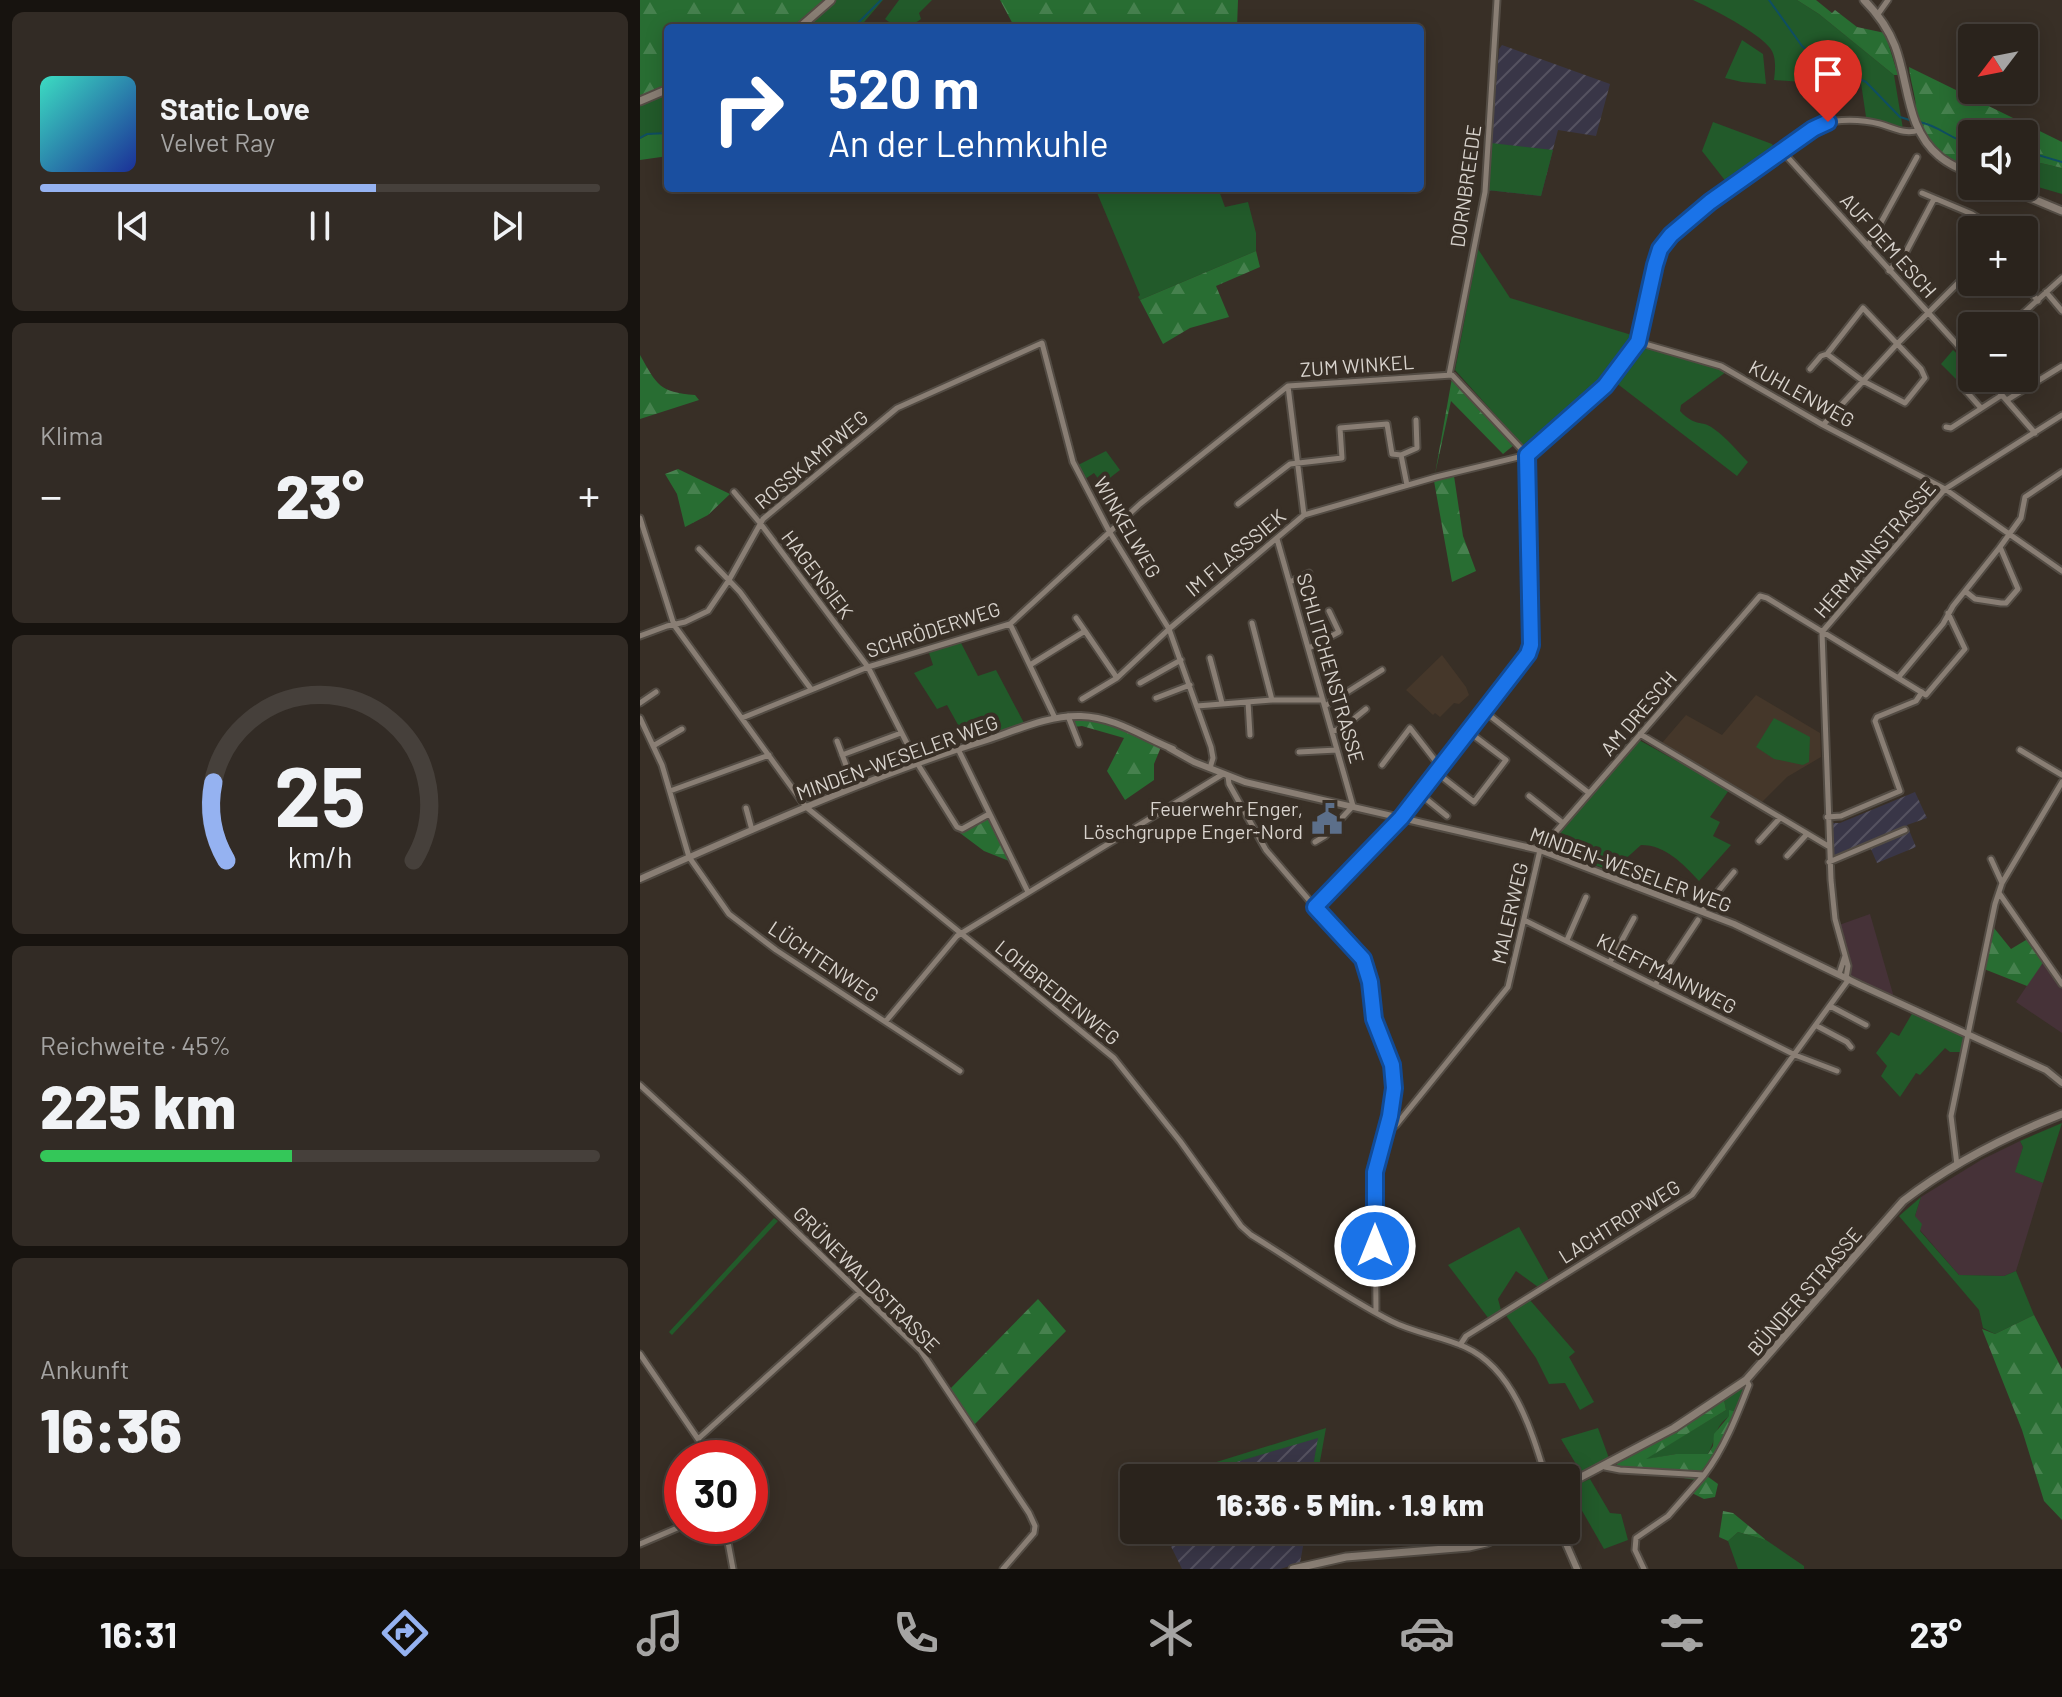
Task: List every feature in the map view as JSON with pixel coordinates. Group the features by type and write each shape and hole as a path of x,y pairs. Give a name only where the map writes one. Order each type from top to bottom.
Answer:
{"main road":[{"path":"804,24 831,0"},
{"path":"1864,0 1878,14 1894,43 1916,125 1938,156 1958,167"},
{"path":"640,101 664,91"},
{"path":"2036,200 2062,211"},
{"name":"BÜNDER STRASSE","path":"1580,1479 1697,1414 1746,1380 1903,1201 1928,1182 2030,1126 2062,1114"},
{"path":"1293,1569 1346,1557 1482,1544"}],"street":[{"name":"DORNBREEDE","path":"1449,375 1485,192 1497,0"},
{"path":"1878,14 1888,0"},
{"path":"1527,455 1605,386 1638,342 1655,265 1665,241 1689,217 1813,129 1828,122 1870,122 1905,132 1916,125"},
{"name":"AUF DEM ESCH","path":"1782,151 1958,345"},
{"path":"1868,246 1917,157"},
{"path":"1922,193 1975,216"},
{"path":"1889,271 1906,252 1934,199"},
{"path":"2025,312 2062,278"},
{"path":"1823,425 1897,344 1958,284"},
{"path":"2046,292 2062,311"},
{"path":"2034,296 2038,301"},
{"path":"1810,369 1821,356 1827,354 1863,308 1921,369 1925,378 1905,403 1863,381 1827,354"},
{"name":"KUHLENWEG","path":"1638,342 1665,352 1710,361 1945,489 2062,571"},
{"name":"ROSSKAMPWEG","path":"640,636 685,622 714,606 760,523 897,408 1042,343"},
{"name":"WINKELWEG","path":"1042,343 1073,462 1109,531 1169,629 1212,749 1209,767"},
{"path":"2007,400 2062,366"},
{"name":"ZUM WINKEL","path":"1109,531 1288,386 1449,375"},
{"path":"1315,907 1401,818 1531,649 1527,455 1456,378 1449,375"},
{"path":"1288,386 1304,515"},
{"path":"1967,392 1981,408"},
{"path":"1999,392 2035,433"},
{"path":"1946,427 1951,428 2002,395"},
{"name":"HERMANNSTRASSE","path":"1845,977 1845,955 1835,919 1829,862 1822,632 1945,489 2062,415"},
{"path":"1238,504 1290,464 1342,458 1340,428 1387,424 1392,454 1401,455 1417,448 1416,420"},
{"path":"1401,455 1407,485"},
{"name":"IM FLASSSIEK","path":"1082,699 1117,678 1169,629 1304,515 1527,455"},
{"path":"1898,678 1943,624 1948,613 2021,518 2025,497 2062,472"},
{"path":"2056,476 2062,484"},
{"name":"HAGENSIEK","path":"734,492 868,667 917,763 957,827 962,829 989,814"},
{"name":"LOHBREDENWEG","path":"640,518 674,625 806,807 1114,1058 1251,1235 1402,1326 1460,1345 1481,1358 1516,1396 1542,1464"},
{"name":"SCHRÖDERWEG","path":"742,718 868,667 1010,624 1109,531"},
{"name":"SCHLITCHENSTRASSE","path":"1277,539 1353,806"},
{"path":"1965,591 1975,599 2006,603 2018,589 2000,547"},
{"path":"699,549 729,580 811,689"},
{"path":"1290,582 1309,573"},
{"name":"AM DRESCH","path":"1540,850 1760,596 1822,632"},
{"path":"1309,648 1339,632 1329,611"},
{"path":"1827,817 1841,816 1899,792 1875,720 1916,701 1965,649 1948,613"},
{"path":"1076,618 1117,678"},
{"path":"1252,623 1272,700"},
{"path":"1010,624 1055,718"},
{"path":"1030,665 1085,631"},
{"path":"1822,632 1924,693"},
{"path":"1210,658 1222,703"},
{"path":"1140,683 1181,660"},
{"path":"1197,706 1272,700 1324,703 1382,670"},
{"path":"1156,698 1190,685"},
{"path":"640,703 656,692"},
{"path":"1248,702 1250,735"},
{"path":"1332,732 1366,709"},
{"path":"1485,712 1589,793"},
{"path":"1068,716 1079,744"},
{"name":"MINDEN-WESELER WEG","path":"640,879 917,763 1055,718 1084,716 1111,721 1225,775 1540,850 1702,911 1845,977 1858,980 1871,989 2046,1070 2062,1083"},
{"name":"LÜCHTENWEG","path":"640,718 670,791 689,857 729,914 776,950 960,1071"},
{"path":"1382,765 1410,728 1439,770 1474,802 1506,760 1469,732"},
{"path":"653,746 682,729"},
{"path":"842,755 902,733"},
{"path":"1640,734 1829,847"},
{"path":"837,741 846,765"},
{"path":"958,749 1028,892"},
{"path":"1299,752 1337,750"},
{"path":"2020,750 2062,775"},
{"path":"670,791 769,755"},
{"path":"886,1021 957,936 1225,775 1266,850 1360,954 1366,967 1374,1019 1394,1077 1375,1172 1376,1311"},
{"path":"1957,1165 1951,1116 1999,893 2062,782"},
{"path":"1420,794 1447,816"},
{"path":"1529,796 1563,823"},
{"path":"1315,842 1325,836 1353,806"},
{"path":"746,808 752,830"},
{"path":"1759,841 1780,818"},
{"path":"1829,862 1905,830"},
{"path":"1787,856 1807,834"},
{"name":"MALERWEG","path":"1386,1129 1397,1124 1505,993 1515,963 1540,850"},
{"path":"1991,859 2002,883"},
{"path":"1702,911 1734,872"},
{"path":"1999,893 2062,984"},
{"path":"1566,940 1586,897"},
{"path":"1610,962 1634,918"},
{"name":"KLEFFMANNWEG","path":"1524,920 1795,1055"},
{"path":"1655,985 1698,920"},
{"name":"LACHTROPWEG","path":"1460,1345 1466,1336 1692,1195 1782,1069 1817,1026 1845,977"},
{"path":"1830,1006 1866,1025"},
{"path":"1817,1026 1851,1047"},
{"path":"1795,1055 1837,1071"},
{"name":"GRÜNEWALDSTRASSE","path":"640,1085 927,1358 1035,1526 1034,1533 1003,1569"},
{"path":"640,1354 698,1439 860,1292"},
{"path":"1644,1569 1635,1550 1636,1538 1668,1516 1719,1454 1744,1399 1749,1385 1746,1380"},
{"path":"1605,1467 1704,1475"},
{"path":"640,1544 664,1534"},
{"path":"728,1544 733,1569"},
{"path":"1566,1544 1577,1569"}],"shaded area":[{"path":"1502,45 1610,84 1596,136 1558,130 1541,196 1487,190 1499,49"},
{"path":"1442,655 1469,695 1459,704 1454,703 1440,717 1435,713 1433,715 1406,690"},
{"path":"1756,695 1820,733 1821,757 1787,777 1761,803 1662,743 1686,715 1722,735"},
{"path":"1915,792 1927,818 1907,825 1916,847 1877,863 1870,847 1832,864 1830,823 1840,823"},
{"path":"1870,914 1893,994 1890,1001 1839,979 1845,954 1839,925"},
{"path":"2044,960 2062,987 2062,1033 2016,1002"},
{"path":"2020,1141 2023,1147 2016,1172 2043,1183 2016,1271 2004,1276 1959,1275 1920,1230 1915,1216 1921,1197 1981,1160"},
{"path":"1319,1437 1314,1464 1226,1464"},
{"path":"1170,1544 1303,1544 1300,1563 1280,1569 1182,1569"}],"green space":[{"path":"640,0 823,0 796,24 664,24 664,86 651,94 640,95"},
{"path":"835,0 883,0 862,24 808,24"},
{"path":"899,0 932,0 919,13 921,19 913,24 892,24 885,19"},
{"path":"1000,0 1238,0 1237,24 1013,24"},
{"path":"1693,0 1797,0 1894,75 1903,129 1866,117 1861,83 1831,67 1820,99 1803,98 1803,82 1774,80 1774,55 1764,42 1734,21"},
{"path":"1797,0 1816,0 1857,27 1885,33 1898,75 1894,75"},
{"path":"1742,40 1763,54 1766,84 1725,78"},
{"path":"1909,67 1958,91 1958,104 1984,104 2017,120 1958,120 1958,164 1929,140 1919,122"},
{"path":"664,94 664,132 640,139 640,103"},
{"path":"1713,122 1772,144 1775,149 1727,183 1702,151"},
{"path":"2038,130 2062,142 2062,168 2038,162"},
{"path":"664,132 664,157 640,160 640,139"},
{"path":"1491,143 1553,150 1541,196 1487,190"},
{"path":"2038,162 2062,168 2062,194 2038,187"},
{"path":"1097,192 1219,192 1225,207 1248,202 1256,233 1256,251 1140,300"},
{"path":"1478,249 1510,298 1635,336 1601,385 1527,450 1455,370"},
{"path":"1256,251 1260,267 1216,286 1229,317 1190,328 1163,344 1140,300"},
{"path":"1644,348 1712,364 1726,372 1681,405 1680,411 1690,420 1719,433 1748,462 1737,476 1615,382 1637,351"},
{"path":"1953,350 1958,354 1958,381 1941,364"},
{"path":"640,355 660,385 674,392 695,395 699,400 640,419"},
{"path":"1452,378 1514,445 1503,454 1451,401 1435,474"},
{"path":"1106,451 1120,470 1102,484 1094,473 1085,479 1078,465"},
{"path":"678,469 730,494 708,515 685,527 677,494 665,474"},
{"path":"1454,476 1463,536 1476,571 1452,582 1434,481"},
{"path":"960,641 978,676 996,670 1024,723 967,741 947,705 937,709 914,673 933,665 928,650"},
{"path":"1774,718 1810,737 1809,762 1803,765 1774,759 1756,747"},
{"path":"1071,719 1107,723 1161,747 1154,764 1154,780 1125,800 1107,771 1124,738 1082,726 1074,727"},
{"path":"1639,740 1729,790 1710,817 1720,822 1713,836 1731,845 1699,881 1673,857 1650,846 1641,845 1612,871 1544,848"},
{"path":"984,818 990,820 1009,861 984,851 960,833"},
{"path":"1994,928 2011,949 2031,937 2046,958 2027,986 1984,969"},
{"path":"1913,1012 1964,1037 1961,1052 1950,1052 1945,1048 1920,1075 1916,1073 1900,1097 1881,1076 1887,1066 1876,1053 1891,1032 1899,1036"},
{"path":"2062,1123 2043,1183 2015,1172 2023,1147 2020,1141"},
{"path":"1921,1197 1915,1216 1922,1224 1920,1231 1959,1275 2004,1276 2016,1271 2034,1315 1995,1334 1983,1328 1979,1310 1899,1216"},
{"path":"774,1218 778,1221 672,1335 669,1332"},
{"path":"1519,1227 1549,1280 1538,1287 1516,1271 1498,1299 1501,1310 1489,1319 1448,1265"},
{"path":"1038,1299 1066,1331 974,1425 950,1389"},
{"path":"1529,1299 1575,1352 1569,1357 1594,1402 1580,1410 1565,1383 1549,1384 1536,1358 1505,1314"},
{"path":"2034,1315 2062,1369 2062,1520 2044,1501 2022,1430 1982,1329 1995,1334"},
{"path":"1747,1385 1737,1412 1720,1425 1708,1454 1676,1454 1643,1460 1726,1410 1724,1400"},
{"path":"1724,1400 1726,1410 1646,1459 1676,1454 1708,1454 1713,1446 1714,1434 1729,1416 1729,1410 1740,1413 1726,1446 1707,1476 1718,1484 1715,1497 1704,1499 1692,1493 1702,1481 1653,1473 1617,1473 1617,1463"},
{"path":"1326,1428 1320,1464 1313,1464 1318,1438 1230,1464 1210,1464"},
{"path":"1598,1428 1610,1461 1582,1474 1580,1464 1576,1464 1561,1439"},
{"path":"1590,1479 1610,1513 1621,1514 1628,1540 1604,1549 1580,1507 1580,1483"},
{"path":"1723,1511 1733,1513 1766,1540 1738,1532 1728,1541 1719,1537"},
{"path":"1738,1532 1766,1540 1804,1569 1738,1569 1728,1541"}],"waterway":[{"path":"857,24 881,0"},
{"path":"1769,0 1802,46 1818,59 1866,82 1900,117 1913,121"},
{"path":"1919,122 1958,140"},
{"path":"640,138 647,134 664,133"},
{"path":"2038,155 2062,162"}],"place":[{"name":"Feuerwehr Enger, Löschgruppe Enger-Nord","path":"1327,819"}],"route":[{"path":"1375,1246 1375,1172 1390,1116 1394,1088 1392,1065 1374,1019 1370,982 1363,959 1315,907 1401,818 1503,690 1531,649 1527,455 1605,386 1638,342 1655,265 1665,241 1685,220 1820,124 1828,122"}]}
